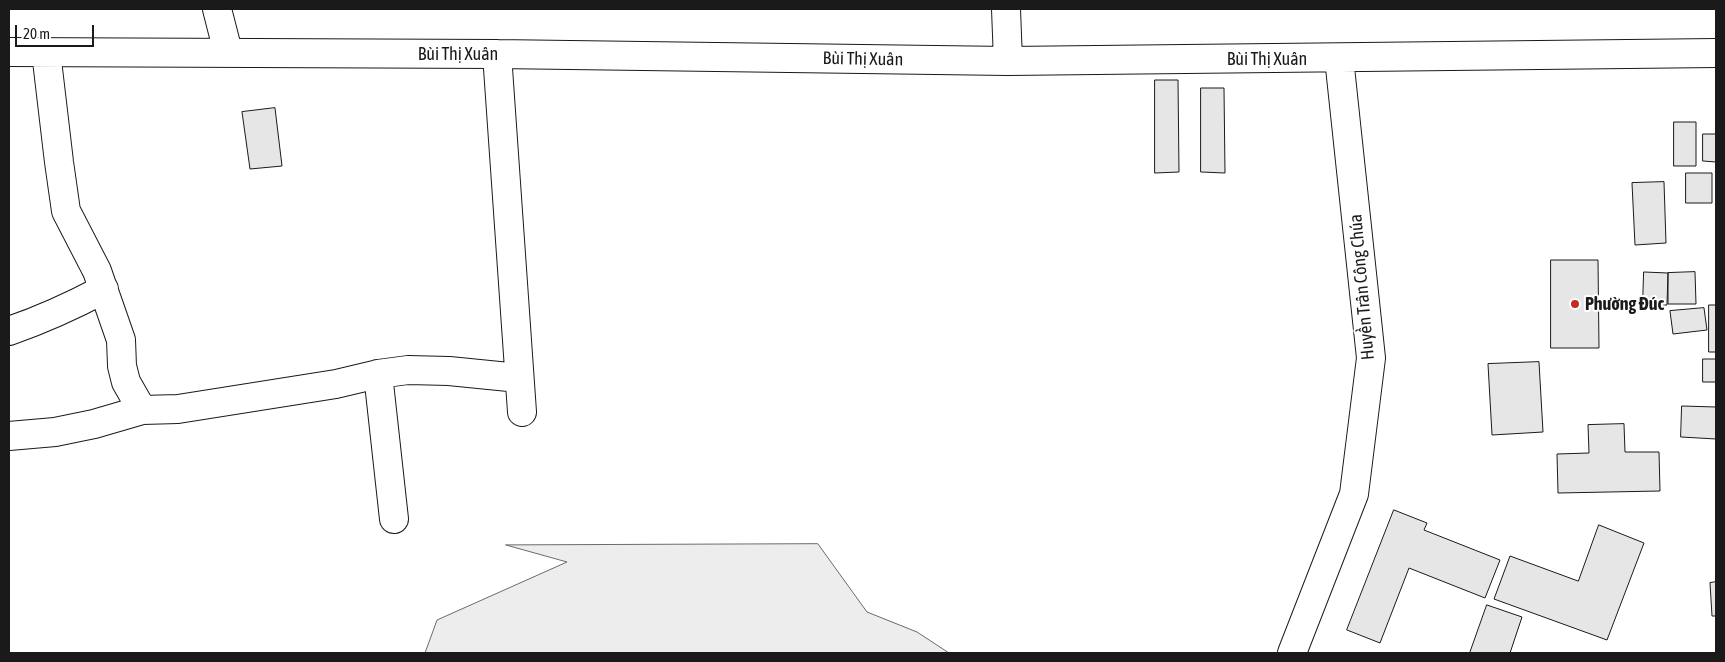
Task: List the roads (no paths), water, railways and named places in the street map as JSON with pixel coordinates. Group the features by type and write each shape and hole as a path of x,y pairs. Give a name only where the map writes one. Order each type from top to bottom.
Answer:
{"street":[{"path":"217,9 228,52"},
{"path":"1006,9 1008,61"},
{"name":"Bùi Thị Xuân","path":"9,52 497,54 1008,61 1716,53"},
{"path":"46,52 66,211 97,270 121,340 122,366 126,382 142,410"},
{"path":"497,54 522,412"},
{"name":"Huyền Trân Công Chúa","path":"1292,653 1354,494 1371,358 1339,58"},
{"path":"9,331 85,300 104,289"},
{"path":"9,436 55,432 94,424 142,410 178,409 336,384 378,374 408,370 519,378"},
{"path":"378,374 394,519"}],"place":[{"name":"Phường Đúc","path":"1575,304"}]}
